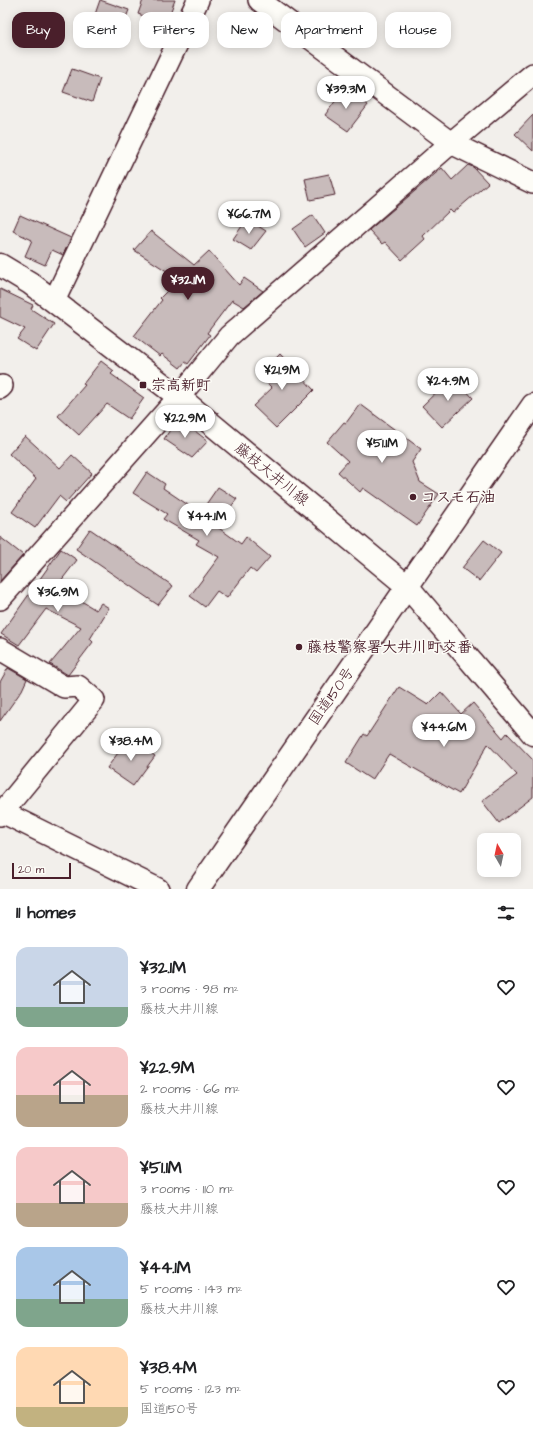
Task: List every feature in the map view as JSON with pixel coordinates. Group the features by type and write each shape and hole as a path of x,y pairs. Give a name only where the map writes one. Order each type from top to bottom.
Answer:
{"main road":[{"name":"藤枝大井川線","path":"0,265 30,283 179,397 407,586 533,734"},
{"name":"国道150号","path":"198,889 533,405"}],"street":[{"path":"54,301 198,0"},
{"path":"259,0 451,142 533,183"},
{"path":"0,599 179,397 229,336 451,142 533,74"},
{"path":"0,649 64,687 78,686 94,700 1,814 158,889"}],"building":[{"path":"100,0 129,10 128,12 96,12"},
{"path":"143,0 175,0 170,12 139,12 138,14"},
{"path":"72,69 100,79 92,102 63,92"},
{"path":"345,88 368,105 348,131 325,115"},
{"path":"533,115 533,151 515,134"},
{"path":"468,165 473,167 488,183 453,213 450,210 423,236 425,239 402,260 385,242 382,244 369,230 442,168 452,180"},
{"path":"329,174 335,195 310,200 305,179"},
{"path":"20,215 71,238 63,255 52,250 45,265 25,256 32,240 13,231"},
{"path":"313,215 325,233 305,247 293,229"},
{"path":"247,219 266,231 251,250 233,239"},
{"path":"151,231 194,265 209,251 239,285 244,278 263,291 244,307 232,300 207,333 210,335 188,364 185,362 180,368 162,354 160,356 134,336 162,300 160,298 179,279 134,250"},
{"path":"0,289 33,305 31,309 54,324 36,351 17,339 25,329 0,317"},
{"path":"280,354 314,390 276,428 253,406 272,388 259,375"},
{"path":"101,361 114,371 111,374 144,398 129,419 107,404 79,435 58,416 85,385 83,384"},
{"path":"453,376 473,398 442,427 422,406"},
{"path":"360,404 421,449 412,462 420,482 439,494 417,526 363,488 360,492 338,472 348,461 327,442 344,422 346,423"},
{"path":"178,418 208,441 192,458 164,439"},
{"path":"25,436 60,468 72,455 92,473 66,502 59,496 35,528 12,512 36,479 9,454"},
{"path":"147,472 165,484 163,488 200,513 218,487 237,499 216,526 241,544 246,537 270,557 256,573 250,568 227,598 217,591 205,607 190,596 219,557 196,544 199,540 163,519 167,514 133,493"},
{"path":"90,529 173,586 158,605 76,549"},
{"path":"0,537 23,555 0,581"},
{"path":"484,540 501,553 479,581 462,568"},
{"path":"61,549 77,560 57,586 96,610 101,603 109,608 90,639 93,642 68,675 50,664 81,627 46,609 19,645 1,634"},
{"path":"8,668 27,679 22,690 0,721 0,682"},
{"path":"399,687 428,705 441,692 461,714 473,703 503,738 507,733 533,760 533,797 499,823 482,801 517,775 488,744 459,794 389,754 372,780 346,763 364,734 367,736"},
{"path":"128,739 155,756 133,786 107,768"}],"place":[{"name":"宗高新町","path":"143,385"},
{"name":"コスモ石油","path":"413,497"},
{"name":"藤枝警察署大井川町交番","path":"299,647"}]}
